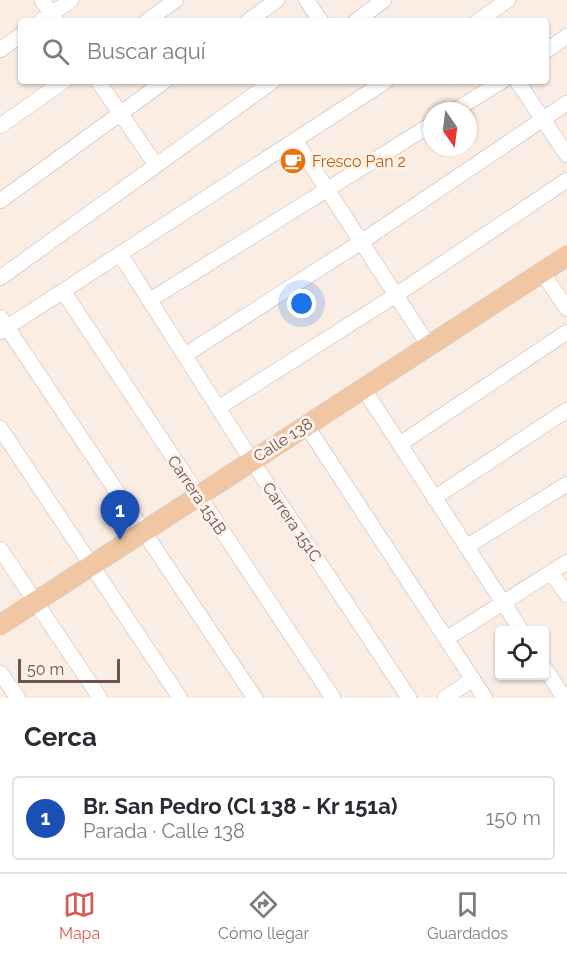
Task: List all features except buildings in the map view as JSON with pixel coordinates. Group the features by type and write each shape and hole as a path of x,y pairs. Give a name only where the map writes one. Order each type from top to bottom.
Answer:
{"main road":[{"name":"Calle 138","path":"0,625 567,256"}],"street":[{"path":"42,0 50,18"},
{"path":"51,18 71,0"},
{"path":"151,18 176,0"},
{"path":"252,18 277,0"},
{"path":"306,0 319,18"},
{"path":"360,18 384,0"},
{"path":"482,18 508,0"},
{"path":"549,49 567,36"},
{"path":"0,50 18,37"},
{"path":"0,126 60,84"},
{"path":"100,84 156,165"},
{"path":"0,201 161,84"},
{"path":"0,278 269,84"},
{"path":"255,698 3,325 63,291 381,84"},
{"path":"468,102 497,84"},
{"path":"519,84 567,155"},
{"path":"184,355 361,242 567,103"},
{"path":"150,300 423,130"},
{"path":"295,140 429,346"},
{"path":"218,408 396,295 567,180"},
{"name":"Carrera 151C","path":"120,254 252,461 409,698"},
{"path":"542,272 567,309"},
{"name":"Carrera 151B","path":"63,291 333,698"},
{"path":"400,444 567,332"},
{"path":"363,388 518,626"},
{"path":"434,498 567,410"},
{"path":"306,425 485,698"},
{"path":"0,428 180,698"},
{"path":"466,547 567,484"},
{"path":"0,549 100,698"},
{"path":"446,639 567,562"},
{"path":"551,572 567,595"},
{"path":"0,673 18,698"},
{"path":"549,676 564,698"},
{"path":"445,698 473,679"}],"place":[{"name":"Fresco Pan 2","path":"293,161"},
{"name":"Br. San Pedro (Cl 138 - Kr 151a)","path":"120,540"}]}
